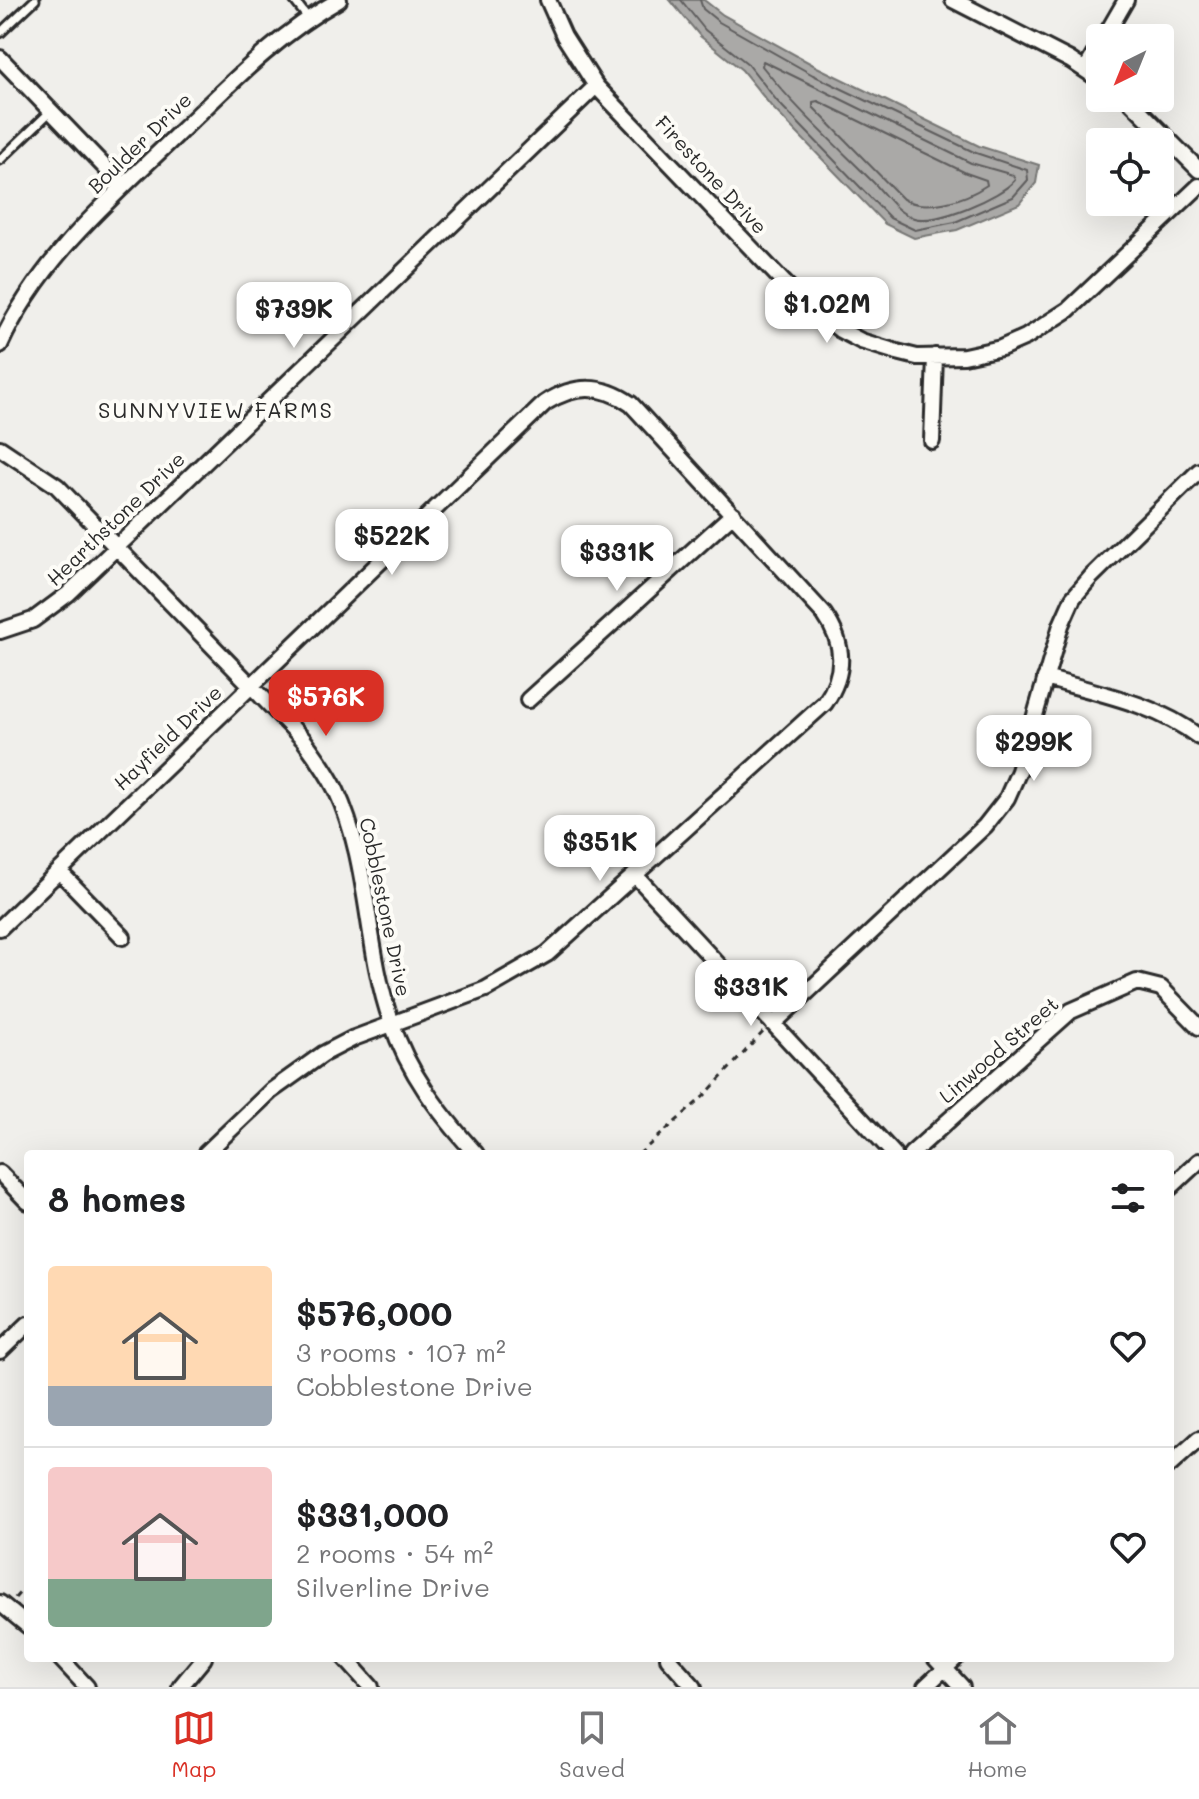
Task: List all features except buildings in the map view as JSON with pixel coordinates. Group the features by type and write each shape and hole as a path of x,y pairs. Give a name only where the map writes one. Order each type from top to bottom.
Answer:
{"street":[{"name":"Boulder Drive","path":"0,345 43,270 123,186 262,54 308,18 339,0"},
{"name":"Firestone Drive","path":"548,0 564,36 596,86 821,317 861,341 917,357 964,356 1001,348 1049,325 1068,310 1199,186"},
{"path":"953,0 1085,70"},
{"path":"1112,24 1126,0"},
{"path":"0,58 123,186"},
{"name":"Hearthstone Drive","path":"0,631 33,620 51,608 596,86"},
{"path":"1141,112 1199,170"},
{"path":"932,441 935,356"},
{"name":"Hayfield Drive","path":"0,928 545,403 558,395 590,388 619,395 631,404 834,629 840,644 839,675 825,703 570,936 517,973 486,989 344,1043 294,1073 209,1150"},
{"name":"Cobblestone Drive","path":"0,448 57,486 303,739 336,791 354,845 380,987 391,1024 422,1086 443,1117 472,1150"},
{"path":"773,1024 985,826 1007,798 1019,771 1061,625 1073,598 1199,471"},
{"path":"528,700 733,514"},
{"path":"1045,678 1146,707 1184,725 1199,737"},
{"path":"59,871 123,937"},
{"path":"636,876 890,1150"},
{"name":"Linwood Street","path":"915,1150 1071,1011 1123,988 1137,982 1161,988 1199,1027"},
{"path":"1174,1184 1199,1161"},
{"path":"0,1173 24,1198"},
{"path":"0,1351 24,1328"},
{"path":"1174,1461 1199,1439"},
{"path":"0,1603 24,1623"},
{"path":"64,1662 87,1687"},
{"path":"180,1687 201,1662"},
{"path":"349,1662 371,1687"},
{"path":"672,1662 694,1687"},
{"path":"925,1687 945,1662"},
{"path":"947,1662 962,1687"}],"lane":[{"path":"0,33 35,0"},
{"path":"294,0 308,18"},
{"path":"0,160 51,111"}],"path":[{"path":"644,1150 685,1115 773,1024"}],"water":[{"path":"670,0 704,0 723,15 817,67 979,146 1039,165 1036,183 1019,204 957,230 914,238 885,224 771,106 742,70 700,36"}],"district":[{"name":"SUNNYVIEW FARMS","path":"216,410"}]}
